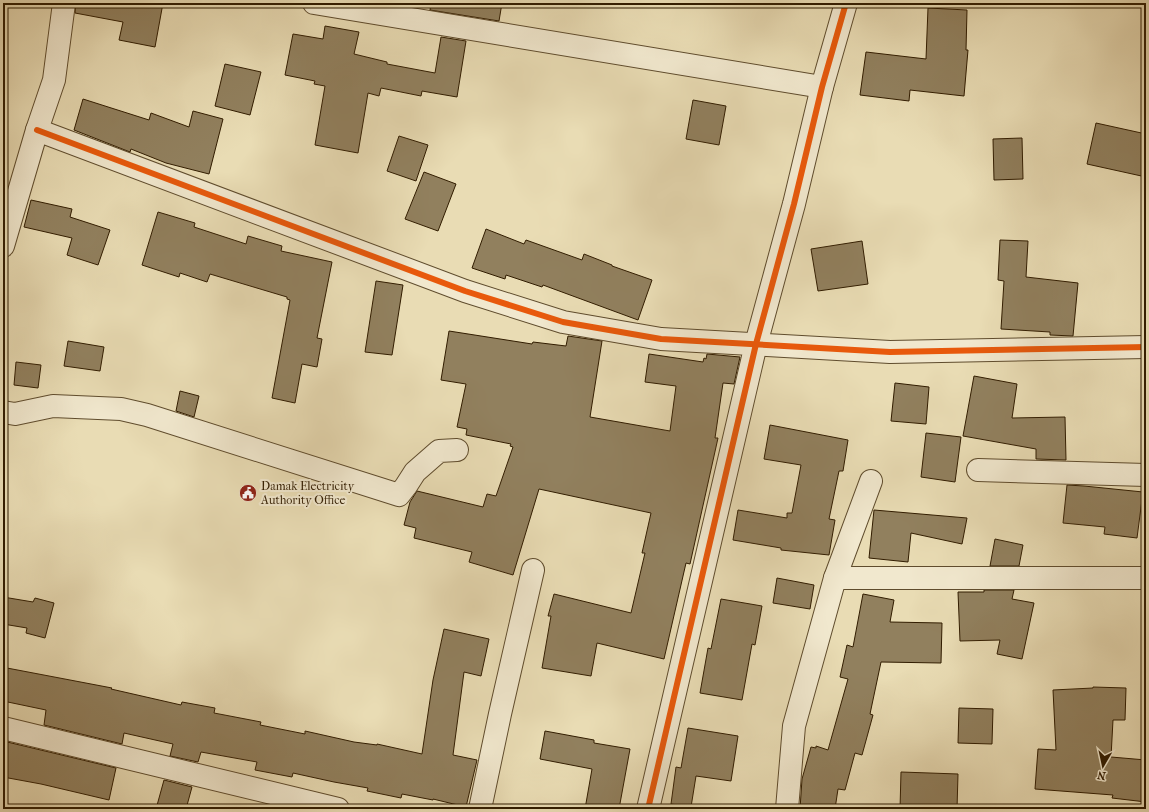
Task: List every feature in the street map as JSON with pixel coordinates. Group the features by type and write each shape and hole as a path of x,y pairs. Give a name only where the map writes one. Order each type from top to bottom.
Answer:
{"street":[{"path":"3,246 36,130 54,80 64,3"},
{"path":"314,3 822,87"},
{"path":"648,809 756,344 794,204 822,87 846,3"},
{"path":"36,130 465,291 563,322 661,339 890,352 1146,347"},
{"path":"3,412 15,414 53,406 121,409 147,415 399,495 415,472 439,451 457,450"},
{"path":"978,470 1146,475"},
{"path":"787,809 794,726 835,578 871,480"},
{"path":"480,809 533,570"},
{"path":"835,578 1146,578"},
{"path":"3,728 338,809"}],"building":[{"path":"76,3 163,3 155,47 119,40 123,22 75,13"},
{"path":"431,3 502,3 499,21 430,10"},
{"path":"928,8 967,10 966,50 968,50 964,96 910,90 909,101 860,95 866,52 926,59"},
{"path":"325,26 359,32 354,54 387,62 387,64 435,73 441,37 466,41 457,97 422,91 421,96 381,88 379,96 368,93 358,153 315,145 325,86 314,84 315,81 285,75 293,34 323,39"},
{"path":"225,64 261,72 250,115 215,106"},
{"path":"83,99 149,120 151,113 189,127 193,111 223,119 209,174 166,163 131,149 130,152 74,130"},
{"path":"693,100 726,106 719,145 686,139"},
{"path":"1096,123 1146,134 1146,177 1087,164"},
{"path":"399,136 428,145 416,181 387,171"},
{"path":"1022,138 1023,179 994,180 993,139"},
{"path":"424,172 456,184 438,231 405,219"},
{"path":"31,200 72,209 70,217 110,230 98,265 67,255 72,238 24,227"},
{"path":"158,212 195,223 194,227 246,244 248,236 282,246 281,251 332,262 317,338 322,339 317,367 302,364 295,403 272,398 290,300 287,299 287,297 210,274 207,282 180,273 179,277 142,265"},
{"path":"486,229 524,244 526,240 582,260 584,254 612,266 652,280 638,320 543,285 542,287 506,275 505,279 472,268"},
{"path":"1000,240 1028,241 1026,277 1078,283 1073,336 1050,335 1050,332 1001,329 1004,281 998,280"},
{"path":"862,241 868,284 818,291 811,249"},
{"path":"376,281 403,285 392,355 365,352"},
{"path":"449,331 532,344 533,342 566,346 568,336 602,341 590,417 670,431 676,386 645,382 649,354 703,362 704,358 706,359 707,354 740,357 734,384 723,383 715,438 718,438 690,564 686,563 664,659 597,643 591,676 542,668 551,616 548,616 554,594 631,613 645,553 642,553 651,513 539,489 513,575 469,562 472,552 414,538 416,528 404,525 410,502 417,491 483,507 487,494 496,496 513,447 510,446 511,444 466,435 467,429 457,427 466,384 441,380"},
{"path":"68,341 104,347 100,371 64,366"},
{"path":"16,362 41,365 38,388 14,385"},
{"path":"974,376 1017,384 1012,418 1065,417 1066,460 1036,459 1036,449 963,436"},
{"path":"895,383 929,387 926,424 891,421"},
{"path":"180,391 199,396 194,417 176,411"},
{"path":"770,425 848,440 843,471 839,471 829,519 835,520 829,555 781,550 781,548 733,540 738,510 787,518 787,513 792,513 801,465 764,459"},
{"path":"926,433 961,437 955,482 921,477"},
{"path":"1067,485 1143,492 1137,538 1104,534 1105,527 1063,523"},
{"path":"874,510 967,518 962,544 911,533 908,562 869,558"},
{"path":"995,539 1023,545 1019,566 990,566"},
{"path":"777,578 814,585 810,609 773,603"},
{"path":"984,590 1014,590 1012,599 1034,603 1022,659 997,654 1000,640 960,641 958,592 984,592"},
{"path":"863,594 894,600 890,622 942,623 941,663 881,662 870,714 873,715 862,755 855,753 845,790 838,789 835,809 800,809 802,779 811,747 816,748 816,746 828,750 848,679 840,677 847,645 853,647"},
{"path":"3,597 33,602 35,598 54,603 45,638 26,633 27,628 3,624"},
{"path":"721,599 762,606 755,645 752,644 742,700 700,693 708,648 711,649"},
{"path":"444,629 489,639 481,676 464,672 453,755 477,760 466,807 433,799 402,794 401,798 367,791 368,788 293,773 292,777 255,770 257,762 201,752 198,762 170,756 173,744 124,733 122,744 44,725 46,710 3,701 3,686 7,668 112,688 111,689 181,705 182,702 215,708 214,713 261,722 260,725 305,734 305,731 354,742 377,744 422,754 433,680"},
{"path":"1093,687 1126,688 1125,720 1113,720 1111,757 1146,760 1146,802 1112,798 1113,795 1035,789 1038,749 1056,750 1053,690"},
{"path":"959,708 993,709 992,744 958,743"},
{"path":"688,728 738,736 731,781 696,776 691,807 671,804 676,767 681,768"},
{"path":"545,731 594,740 594,743 630,749 619,809 585,809 592,769 540,759"},
{"path":"3,741 116,768 109,800 41,784 3,777"},
{"path":"901,772 958,774 957,809 900,809"},
{"path":"164,780 192,787 186,809 156,809"}],"cycle path":[{"path":"648,809 756,344 794,204 822,87 846,3"},
{"path":"37,130 465,291 563,322 661,339 890,352 1146,347"}],"place":[{"name":"Damak Electricity Authority Office","path":"248,493"}]}
